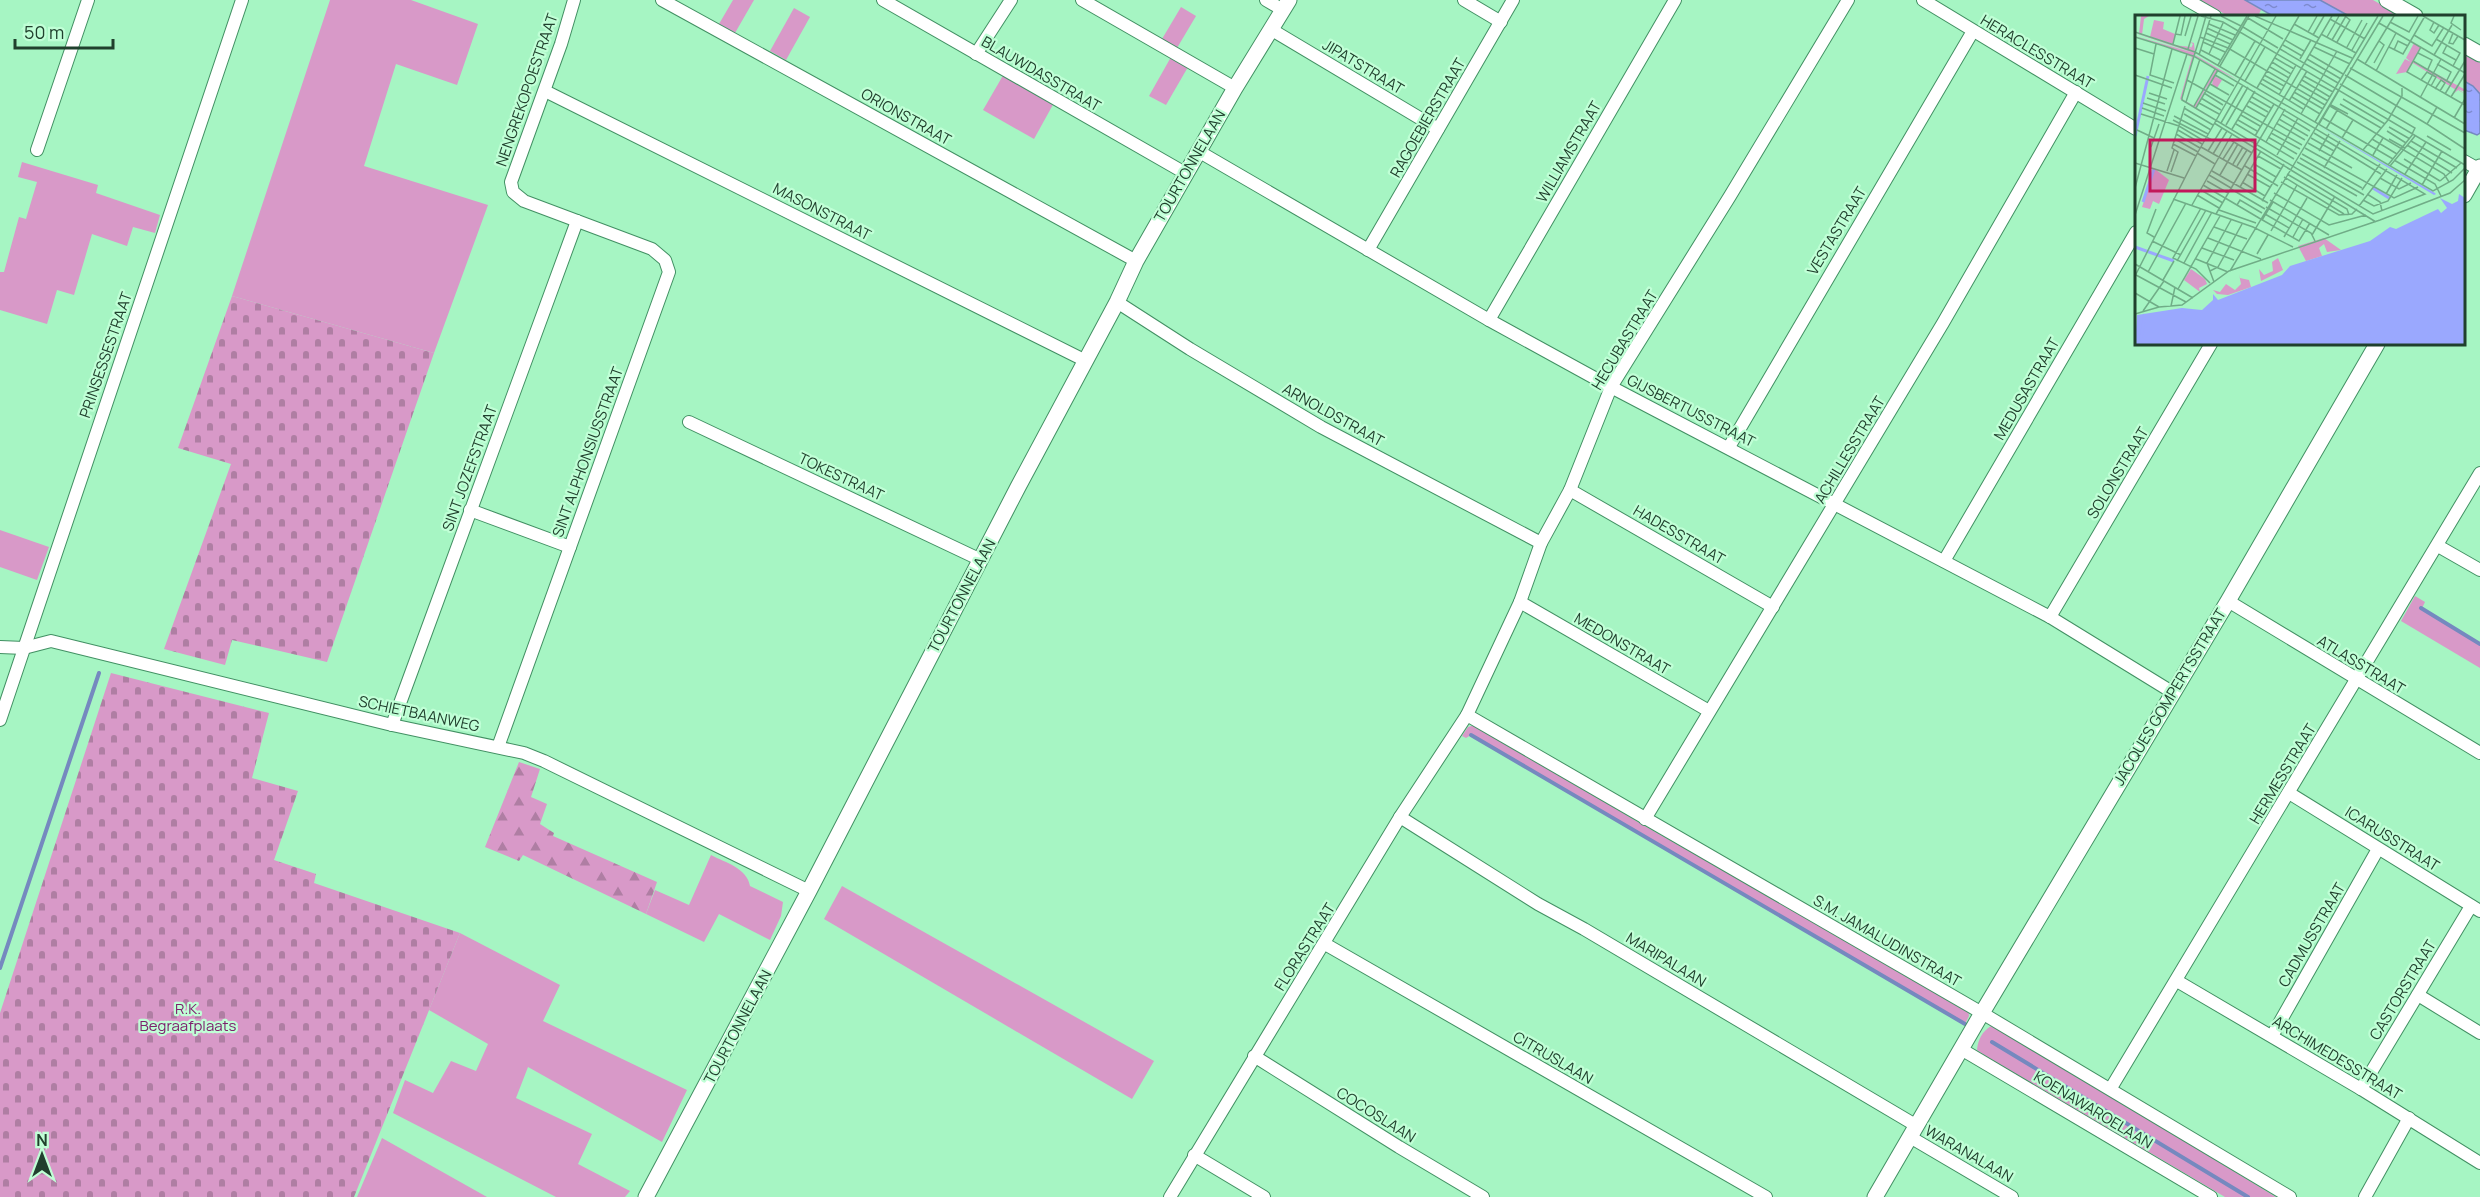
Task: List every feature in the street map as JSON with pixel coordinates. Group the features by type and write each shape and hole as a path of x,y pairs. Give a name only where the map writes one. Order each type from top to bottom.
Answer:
{"street":[{"path":"38,150 88,0"},
{"name":"PRINSESSESTRAAT","path":"0,720 242,0"},
{"name":"NENGREKOPOESTRAAT","path":"574,0 545,91 511,182 513,192 524,201 577,221"},
{"name":"ORIONSTRAAT","path":"662,0 1136,261"},
{"name":"BLAUWDASSTRAAT","path":"883,0 1185,174"},
{"path":"976,54 1011,0"},
{"path":"1082,0 1235,88"},
{"path":"1266,0 1286,5"},
{"path":"1464,0 1501,22"},
{"name":"RAGOEBIERSTRAAT","path":"1368,250 1513,0"},
{"name":"WILLIAMSTRAAT","path":"1489,320 1675,0"},
{"name":"HECUBASTRAAT","path":"1467,715 1520,602 1541,543 1570,490 1611,387 1726,203 1848,0"},
{"name":"HERACLESSTRAAT","path":"1923,0 2135,128"},
{"path":"2187,0 2213,15"},
{"path":"2387,0 2413,15"},
{"name":"TOURTONNELAAN","path":"646,1197 809,891 1117,302 1136,261 1198,151 1286,5"},
{"name":"JIPATSTRAAT","path":"1272,30 1438,129"},
{"name":"VESTASTRAAT","path":"1729,447 1973,31"},
{"path":"2465,46 2480,54"},
{"name":"MASONSTRAAT","path":"545,91 1086,361"},
{"name":"ACHILLESSTRAAT","path":"1645,819 1943,323 2076,92"},
{"name":"GIJSBERTUSSTRAAT","path":"1198,151 1489,320 1611,387 2050,617 2172,692"},
{"path":"2465,162 2480,169 2465,192"},
{"name":"SINT JOZEFSTRAAT","path":"392,725 577,221"},
{"name":"SINT ALPHONSIUSSTRAAT","path":"498,747 669,272 665,260 651,249 577,221"},
{"name":"MEDUSASTRAAT","path":"1944,561 2135,234"},
{"name":"ARNOLDSTRAAT","path":"1117,302 1190,349 1321,427 1541,543"},
{"name":"SOLONSTRAAT","path":"2050,617 2210,345"},
{"name":"JACQUES GOMPERTSSTRAAT","path":"1875,1197 2172,692 2228,601 2376,345"},
{"name":"TOKESTRAAT","path":"689,422 981,560"},
{"name":"HERMESSTRAAT","path":"2111,1088 2480,473"},
{"name":"HADESSTRAAT","path":"1570,490 1773,607"},
{"path":"470,510 570,547"},
{"path":"2438,546 2480,570"},
{"name":"ATLASSTRAAT","path":"2228,601 2480,753"},
{"name":"MEDONSTRAAT","path":"1520,602 1709,711"},
{"name":"SCHIETBAANWEG","path":"0,647 24,648 51,641 392,725 498,747 544,761 809,891"},
{"name":"FLORASTRAAT","path":"1170,1197 1400,817 1467,715"},
{"name":"S.M. JAMALUDINSTRAAT","path":"1467,715 2111,1088 2290,1197"},
{"name":"ICARUSSTRAAT","path":"2289,793 2476,908"},
{"name":"MARIPALAAN","path":"1400,817 1538,904 1594,934 1914,1131"},
{"name":"CADMUSSTRAAT","path":"2272,1036 2378,849"},
{"name":"CASTORSTRAAT","path":"2361,1089 2418,995 2476,908"},
{"name":"CITRUSLAAN","path":"1325,944 1766,1197"},
{"name":"ARCHIMEDESSTRAAT","path":"2177,981 2480,1162"},
{"path":"2418,995 2480,1033"},
{"name":"KOENAWAROELAAN","path":"1961,1049 2211,1197"},
{"name":"COCOSLAAN","path":"1254,1056 1483,1197"},
{"path":"2366,1197 2409,1118"},
{"name":"WARANALAAN","path":"1914,1131 2012,1197"},
{"path":"1194,1155 1264,1197"}],"green space":[{"path":"330,0 411,0 478,24 457,85 396,64 364,166 488,205 434,353 232,296"},
{"path":"733,0 754,0 735,33 719,24"},
{"path":"2200,0 2245,0 2261,10 2258,15 2226,15"},
{"path":"2320,0 2373,0 2399,15 2347,15"},
{"path":"1181,7 1196,16 1177,48 1162,39"},
{"path":"794,8 810,17 786,60 770,51"},
{"path":"2465,54 2480,63 2480,94 2465,82"},
{"path":"1171,57 1188,67 1166,105 1149,96"},
{"path":"1005,72 1055,101 1034,139 983,110"},
{"path":"22,162 98,185 96,193 160,215 155,233 133,227 127,246 92,234 74,295 57,290 47,324 0,310 0,272 4,272 19,217 26,219 37,182 18,177"},
{"path":"232,296 434,353 327,662 232,640 225,665 164,649 231,464 178,448"},
{"path":"0,530 49,547 37,580 0,567"},
{"path":"2415,596 2425,602 2422,608 2480,644 2480,668 2401,621"},
{"name":"R.K. Begraafplaats","path":"111,673 269,713 252,778 298,791 274,860 316,874 314,883 460,933 354,1197 0,1197 0,1013"},
{"path":"1475,725 1643,825 1968,1009 1969,1016 1965,1024 1471,735 1466,738 1462,736 1468,727"},
{"path":"519,762 540,769 531,797 547,804 540,824 554,833 553,836 657,882 646,914 523,855 519,861 485,847"},
{"path":"711,855 740,870 750,886 783,902 781,916 770,940 719,914 704,942 646,914 655,890 689,905"},
{"path":"842,886 1154,1061 1132,1099 824,919"},
{"path":"460,933 560,985 543,1021 687,1090 662,1142 528,1067 516,1098 592,1134 578,1164 630,1191 625,1197 556,1197 393,1113 405,1080 433,1093 451,1061 476,1071 488,1044 429,1010"},
{"path":"1991,1026 2015,1038 2276,1197 2225,1197 1984,1055 1977,1050 1978,1042"},
{"path":"382,1138 487,1197 357,1197"}],"water":[{"path":"2245,0 2320,0 2347,15 2271,15"},
{"path":"2465,82 2480,94 2480,133 2477,135 2465,130"}],"waterway":[{"path":"2421,608 2480,644"},
{"path":"0,968 99,673"},
{"path":"1471,735 1965,1024"},
{"path":"1992,1042 2248,1197"}]}
